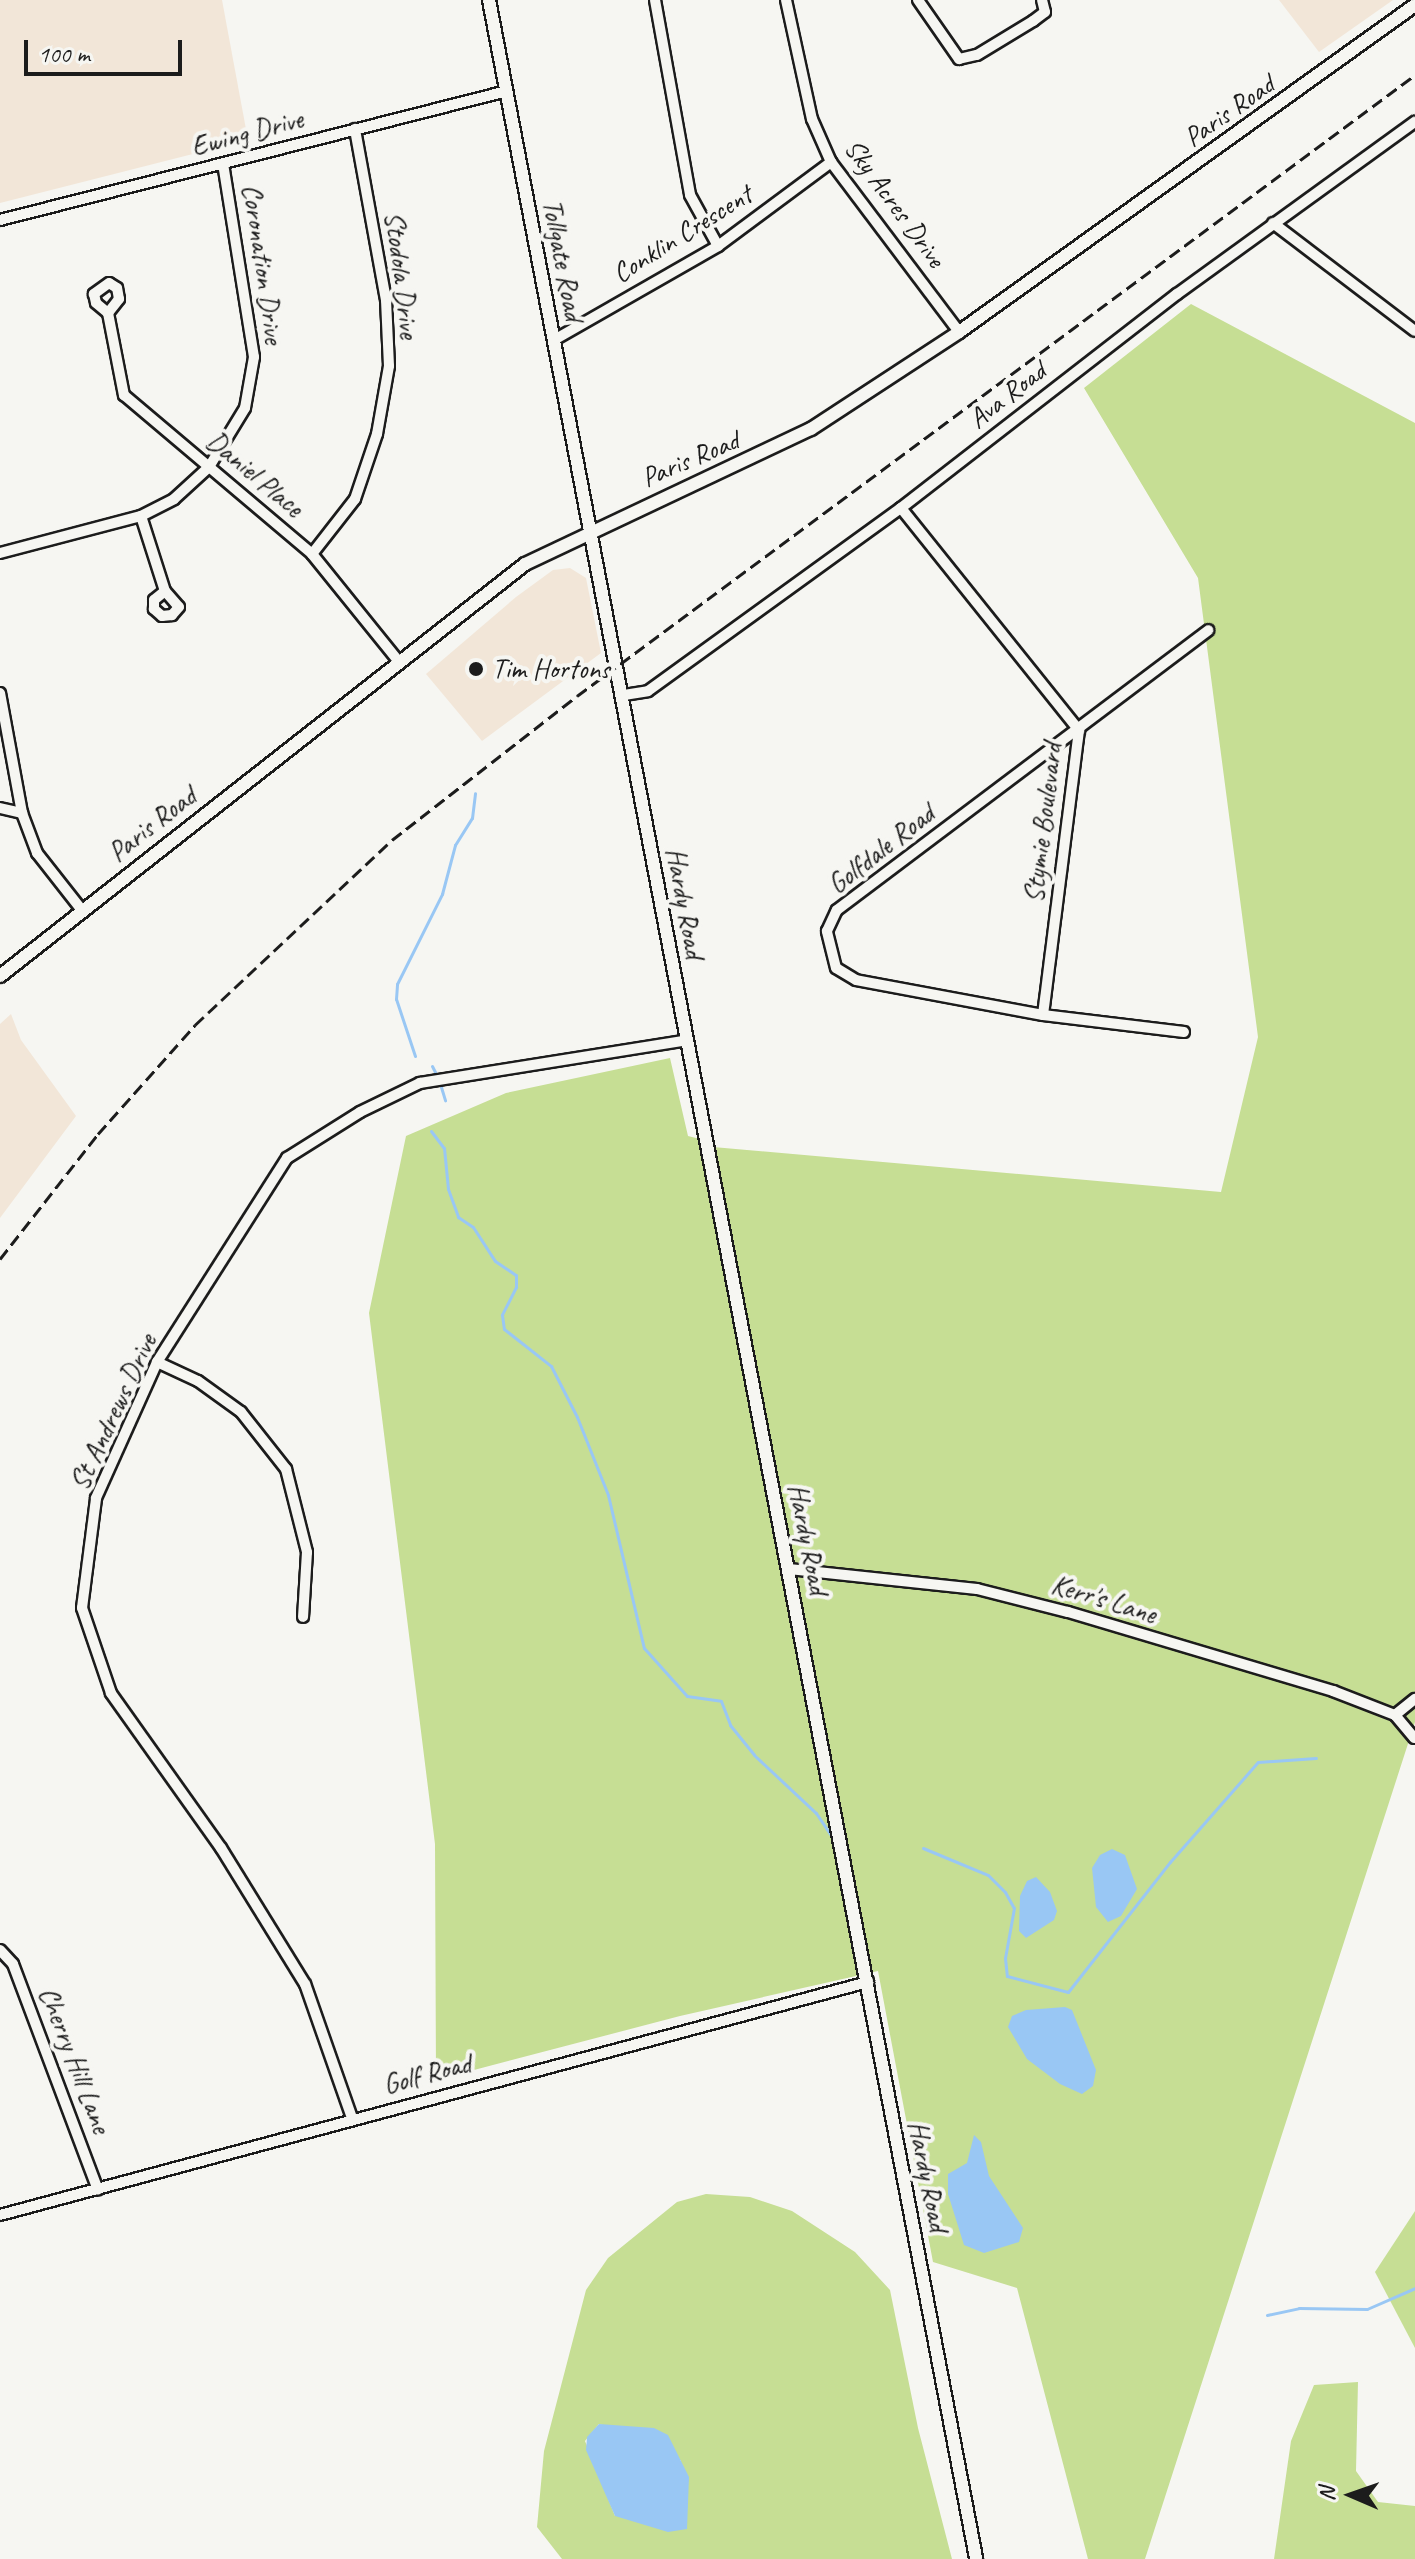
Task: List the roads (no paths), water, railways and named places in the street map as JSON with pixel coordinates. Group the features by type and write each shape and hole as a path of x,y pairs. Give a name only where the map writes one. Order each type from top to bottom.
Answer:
{"main road":[{"name":"Tollgate Road","path":"489,0 591,529"},
{"name":"Paris Road","path":"0,976 81,909 525,564 591,529 743,464 811,429 959,332 1415,5"},
{"name":"Hardy Road","path":"591,529 976,2559"}],"street":[{"path":"655,0 690,195 718,246"},
{"name":"Sky Acres Drive","path":"786,0 812,119 831,162 959,332"},
{"path":"918,0 959,59 977,55 1033,21 1045,12 1042,0"},
{"name":"Ewing Drive","path":"0,220 507,91"},
{"name":"Ava Road","path":"624,695 648,691 901,508 1273,223 1415,122"},
{"name":"Stodola Drive","path":"312,554 355,499 377,434 389,366 386,300 355,129"},
{"name":"Conklin Crescent","path":"554,340 718,246 831,162"},
{"name":"Coronation Drive","path":"0,553 141,516 174,499 209,467 245,408 254,357 223,164"},
{"path":"1273,223 1415,331"},
{"name":"Daniel Place","path":"108,313 124,395 312,554 399,662"},
{"name":"Stymie Boulevard","path":"901,508 1079,730 1043,1015"},
{"path":"141,516 165,591"},
{"name":"Golfdale Road","path":"1184,1032 1043,1015 856,980 836,968 827,931 837,910 1208,630"},
{"path":"0,693 22,813 37,853 81,909"},
{"path":"0,808 22,813"},
{"name":"St Andrews Drive","path":"352,2118 305,1984 221,1848 111,1693 82,1608 96,1498 157,1362 287,1158 360,1112 420,1083 688,1040"},
{"path":"157,1362 198,1381 241,1412 286,1469 307,1552 303,1617"},
{"name":"Kerr's Lane","path":"789,1569 977,1589 1275,1671 1395,1715"},
{"path":"1414,1738 1395,1715 1415,1699"},
{"name":"Cherry Hill Lane","path":"0,1950 13,1964 98,2190"},
{"name":"Golf Road","path":"0,2215 352,2118 868,1982"}],"water":[{"path":"1112,1849 1125,1855 1137,1889 1121,1916 1108,1922 1096,1907 1092,1868 1100,1855"},
{"path":"1036,1877 1050,1892 1057,1911 1054,1920 1026,1938 1019,1931 1020,1896 1027,1881"},
{"path":"1065,2007 1072,2010 1096,2070 1093,2086 1082,2094 1060,2084 1027,2059 1008,2027 1012,2016 1026,2010"},
{"path":"974,2135 981,2142 989,2176 1023,2228 1019,2242 984,2253 964,2245 948,2194 948,2174 967,2163"},
{"path":"599,2424 654,2428 668,2435 689,2477 687,2529 668,2532 615,2516 586,2450 587,2437"}],"waterway":[{"path":"415,1056 396,999 397,984 442,894 455,845 472,818 475,793"},
{"path":"432,1066 435,1072"},
{"path":"441,1087 445,1100"},
{"path":"431,1131 444,1148 448,1189 458,1217 473,1227 495,1261 516,1275 516,1287 502,1315 504,1329 551,1366 577,1417 608,1495 644,1648 687,1696 721,1701 730,1725 754,1755 816,1813 832,1837"},
{"path":"923,1848 988,1875 1005,1892 1014,1908 1005,1958 1007,1976 1068,1992 1170,1862 1258,1762 1316,1758"},
{"path":"1267,2315 1299,2308 1367,2309 1415,2288"}],"railway":[{"path":"0,1259 98,1134 195,1025 392,840 577,696 1415,75"}],"place":[{"name":"Tim Hortons","path":"476,669"}]}
